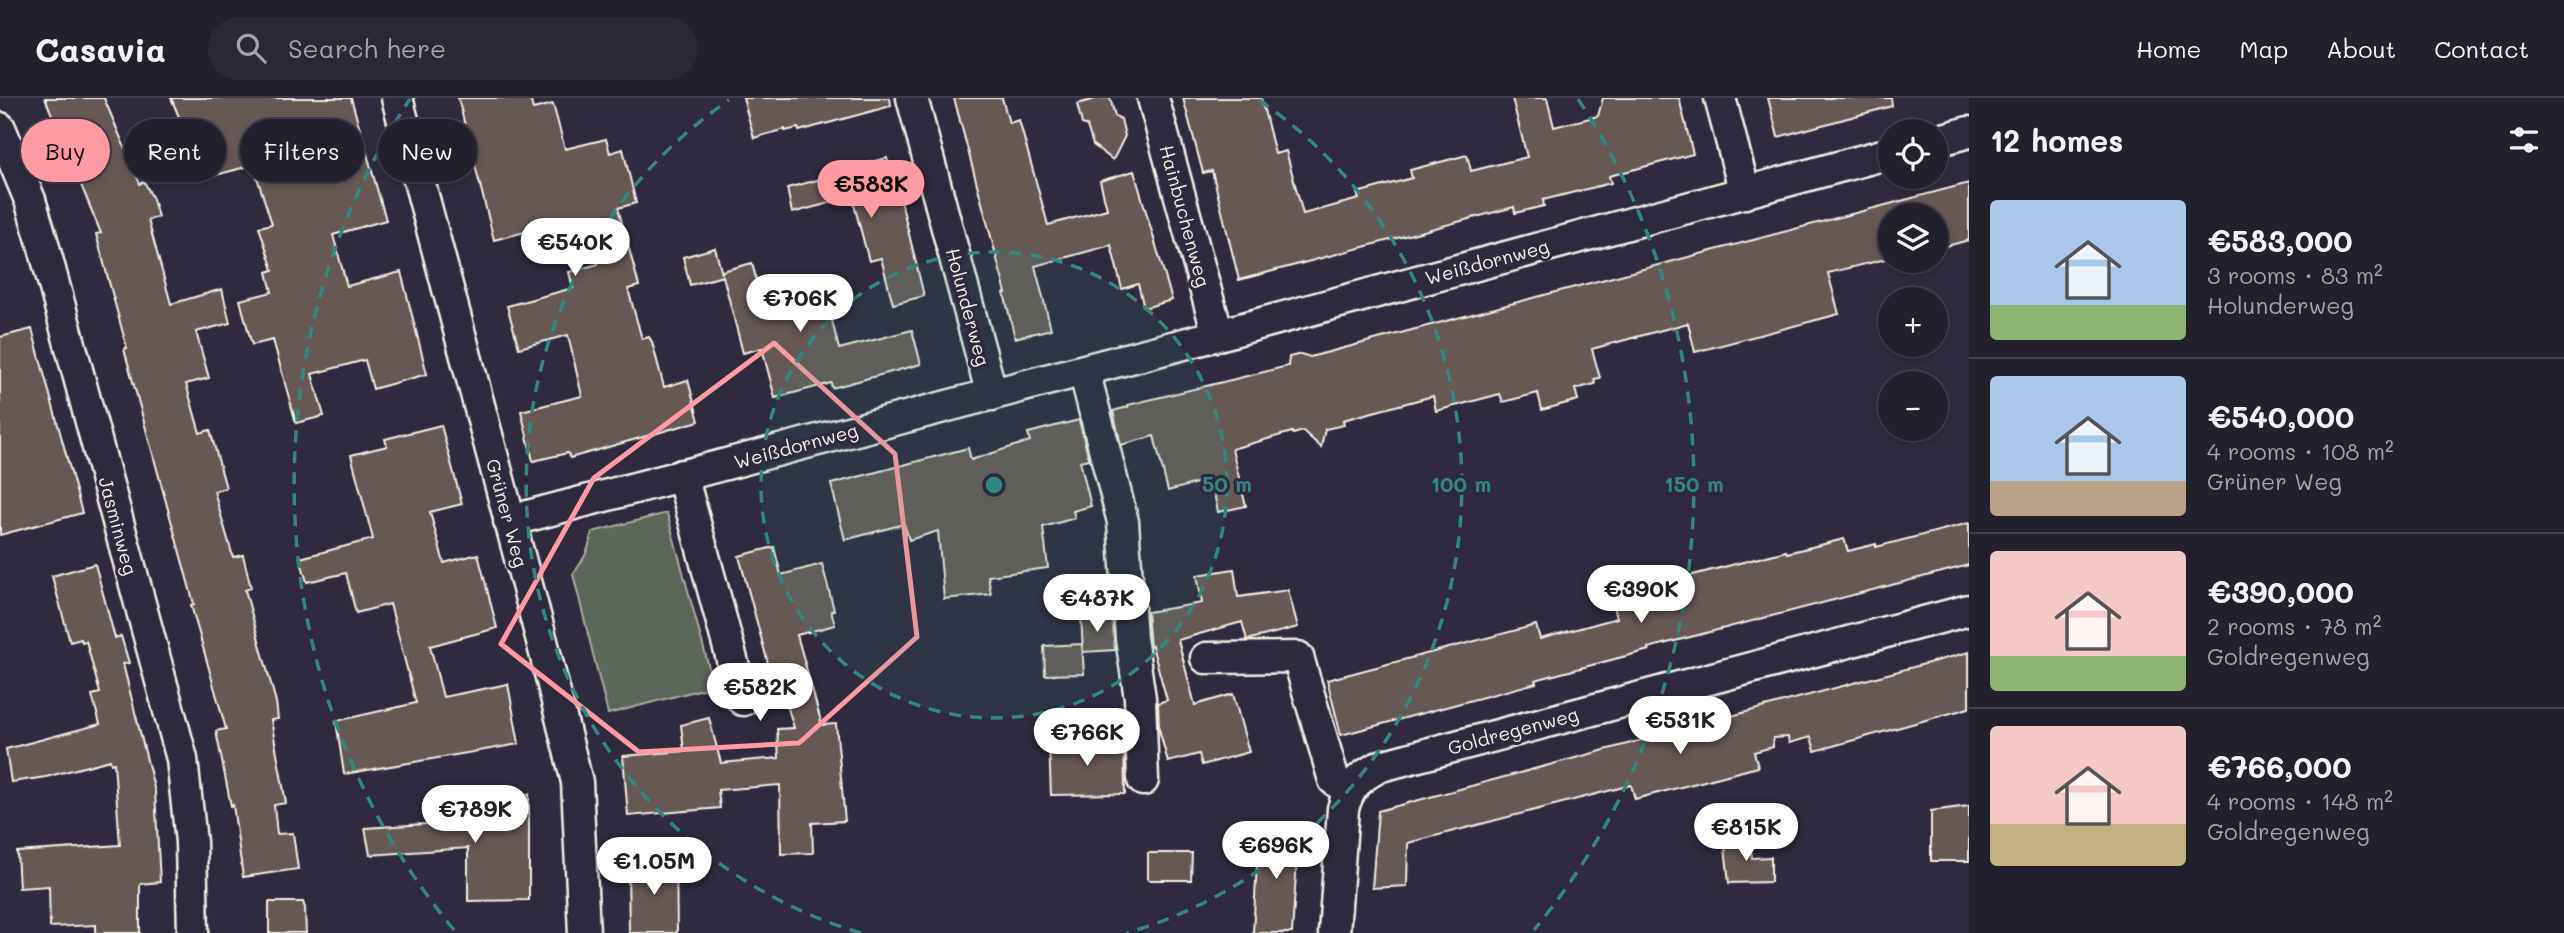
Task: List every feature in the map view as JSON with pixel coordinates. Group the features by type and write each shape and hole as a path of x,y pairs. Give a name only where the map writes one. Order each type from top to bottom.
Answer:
{"street":[{"name":"Grüner Weg","path":"397,98 577,782 584,933"},
{"name":"Holunderweg","path":"912,98 992,395"},
{"name":"Hainbuchenweg","path":"1153,98 1218,335"},
{"path":"1720,98 1745,193"},
{"name":"Jasminweg","path":"0,128 30,200 42,240 182,759 191,842 194,933"},
{"path":"1948,138 1969,132"},
{"name":"Weißdornweg","path":"509,521 1218,335 1878,156"},
{"path":"1084,370 1123,522 1131,638 1140,698 1143,780"},
{"path":"682,475 743,700"},
{"name":"Goldregenweg","path":"1349,791 1364,774 1381,766 1969,610"},
{"path":"1206,657 1298,657 1334,780 1349,791 1343,809 1334,933"}],"highlighted area":[{"path":"774,343 895,454 917,637 799,743 639,752 501,644 594,478"}],"green space":[{"path":"667,513 714,686 608,714 573,574 586,555 592,532"}],"building":[{"path":"45,98 104,98 124,146 124,182 144,182 153,199 158,217 148,220 171,304 222,289 230,323 196,332 209,378 186,384 200,433 210,430 226,488 214,491 233,557 243,555 251,588 245,590 276,702 278,719 271,720 286,803 274,805 277,834 293,833 298,869 243,877 233,805 231,806 216,731 226,729 124,349 127,348 96,234 101,233 80,182 110,182 110,119 54,119"},
{"path":"171,98 351,98 357,119 240,119 240,169 226,172 226,119 180,119"},
{"path":"458,98 530,98 533,109 553,104 565,149 606,139 610,153 623,149 636,203 618,208 639,286 628,289 642,339 649,337 652,342 664,387 688,380 699,421 570,458 568,453 533,461 521,411 582,396 568,335 519,348 507,306 573,288 569,272 598,264 586,216 494,240 477,173 477,119 463,119"},
{"path":"743,98 890,98 891,106 799,131 798,128 785,129 754,138"},
{"path":"954,98 1002,98 1009,123 1019,120 1048,225 1107,209 1100,181 1134,171 1172,300 1144,308 1138,284 1122,289 1111,245 1035,266 1051,329 1015,338 1006,293"},
{"path":"1110,98 1115,116 1121,119 1125,136 1113,160 1093,145 1087,126 1082,124 1077,104"},
{"path":"1183,98 1261,98 1275,154 1286,151 1303,214 1359,199 1357,193 1412,178 1410,170 1467,155 1471,171 1527,157 1512,98 1547,98 1554,127 1598,116 1603,98 1679,98 1693,154 1609,176 1611,183 1543,200 1544,206 1515,213 1514,207 1239,280 1212,171 1203,173"},
{"path":"1768,98 1891,98 1892,106 1778,137"},
{"path":"364,143 386,220 333,235 347,286 401,272 427,374 373,389 365,360 312,374 324,416 296,423 273,340 252,345 240,300 272,292 267,272 273,270 259,227 272,224 258,182 364,182"},
{"path":"887,158 898,198 900,197 924,296 893,304 881,258 869,261 852,197 792,213 787,188 859,169 858,165"},
{"path":"1969,183 1969,240 1948,246 1948,203 1893,203"},
{"path":"1878,207 1878,261 1828,273 1839,314 1695,352 1688,323 1592,349 1600,378 1594,379 1595,384 1575,389 1578,400 1542,410 1538,393 1503,402 1500,394 1436,411 1433,396 1343,420 1344,425 1325,429 1321,447 1303,431 1232,449 1246,506 1218,512 1211,479 1168,491 1154,436 1121,445 1113,411 1288,366 1289,357 1301,354 1310,357"},
{"path":"715,248 722,274 722,271 752,263 762,302 792,294 794,301 825,292 839,349 912,330 921,364 832,388 831,383 775,398 762,348 743,353 723,276 690,285 683,257"},
{"path":"32,329 82,513 0,535 0,337"},
{"path":"1079,420 1089,459 1080,461 1091,506 1073,511 1075,518 1043,527 1048,568 988,576 991,594 944,599 938,531 909,540 904,524 845,540 831,484 968,448 971,460 1030,441 1028,433"},
{"path":"441,425 462,504 430,512 444,563 478,554 497,628 430,646 443,697 508,684 519,744 344,774 336,721 416,703 390,604 356,613 346,573 307,582 300,558 373,539 351,455 387,446 385,439"},
{"path":"1969,523 1969,565 1648,648 1649,650 1535,680 1536,683 1341,735 1327,680 1536,625 1540,639 1617,618 1611,596 1786,551 1787,553 1844,539 1848,551 1876,544 1876,547"},
{"path":"774,547 781,575 822,564 834,610 831,611 835,625 797,635 822,725 836,724 845,821 812,823 813,853 781,854 780,785 718,790 720,808 628,816 623,756 684,751 681,725 709,718 721,763 779,758 777,729 794,728 775,665 769,667 739,556"},
{"path":"95,564 115,638 121,636 129,663 123,664 155,792 160,882 140,884 140,933 96,933 96,925 50,927 49,886 19,888 17,852 120,845 114,763 111,764 110,760 46,777 11,782 6,749 100,724 92,695 100,693 86,641 82,642 81,639 70,642 52,576"},
{"path":"1234,569 1238,597 1288,590 1298,627 1247,640 1242,622 1178,640 1195,705 1233,694 1249,752 1202,765 1199,754 1168,762 1159,729 1158,703 1167,700 1152,646 1150,647 1147,612 1202,603 1197,575"},
{"path":"1105,615 1105,618 1112,617 1115,650 1083,652 1081,616"},
{"path":"1082,644 1084,674 1045,675 1044,646"},
{"path":"1969,652 1969,708 1815,751 1811,737 1789,743 1788,737 1773,738 1773,747 1754,752 1758,767 1635,799 1631,785 1408,843 1407,886 1372,888 1378,811"},
{"path":"1124,740 1125,794 1051,795 1049,742"},
{"path":"471,794 529,794 529,900 468,901 468,848 370,855 365,828 470,821"},
{"path":"1969,806 1969,861 1931,861 1931,811"},
{"path":"1259,828 1299,831 1292,933 1253,933"},
{"path":"1749,836 1752,858 1771,857 1771,882 1729,883 1724,838"},
{"path":"1148,853 1192,853 1191,880 1148,880"},
{"path":"649,856 676,856 677,933 629,933 628,871 650,871"},
{"path":"269,902 303,902 306,933 269,933"}]}
